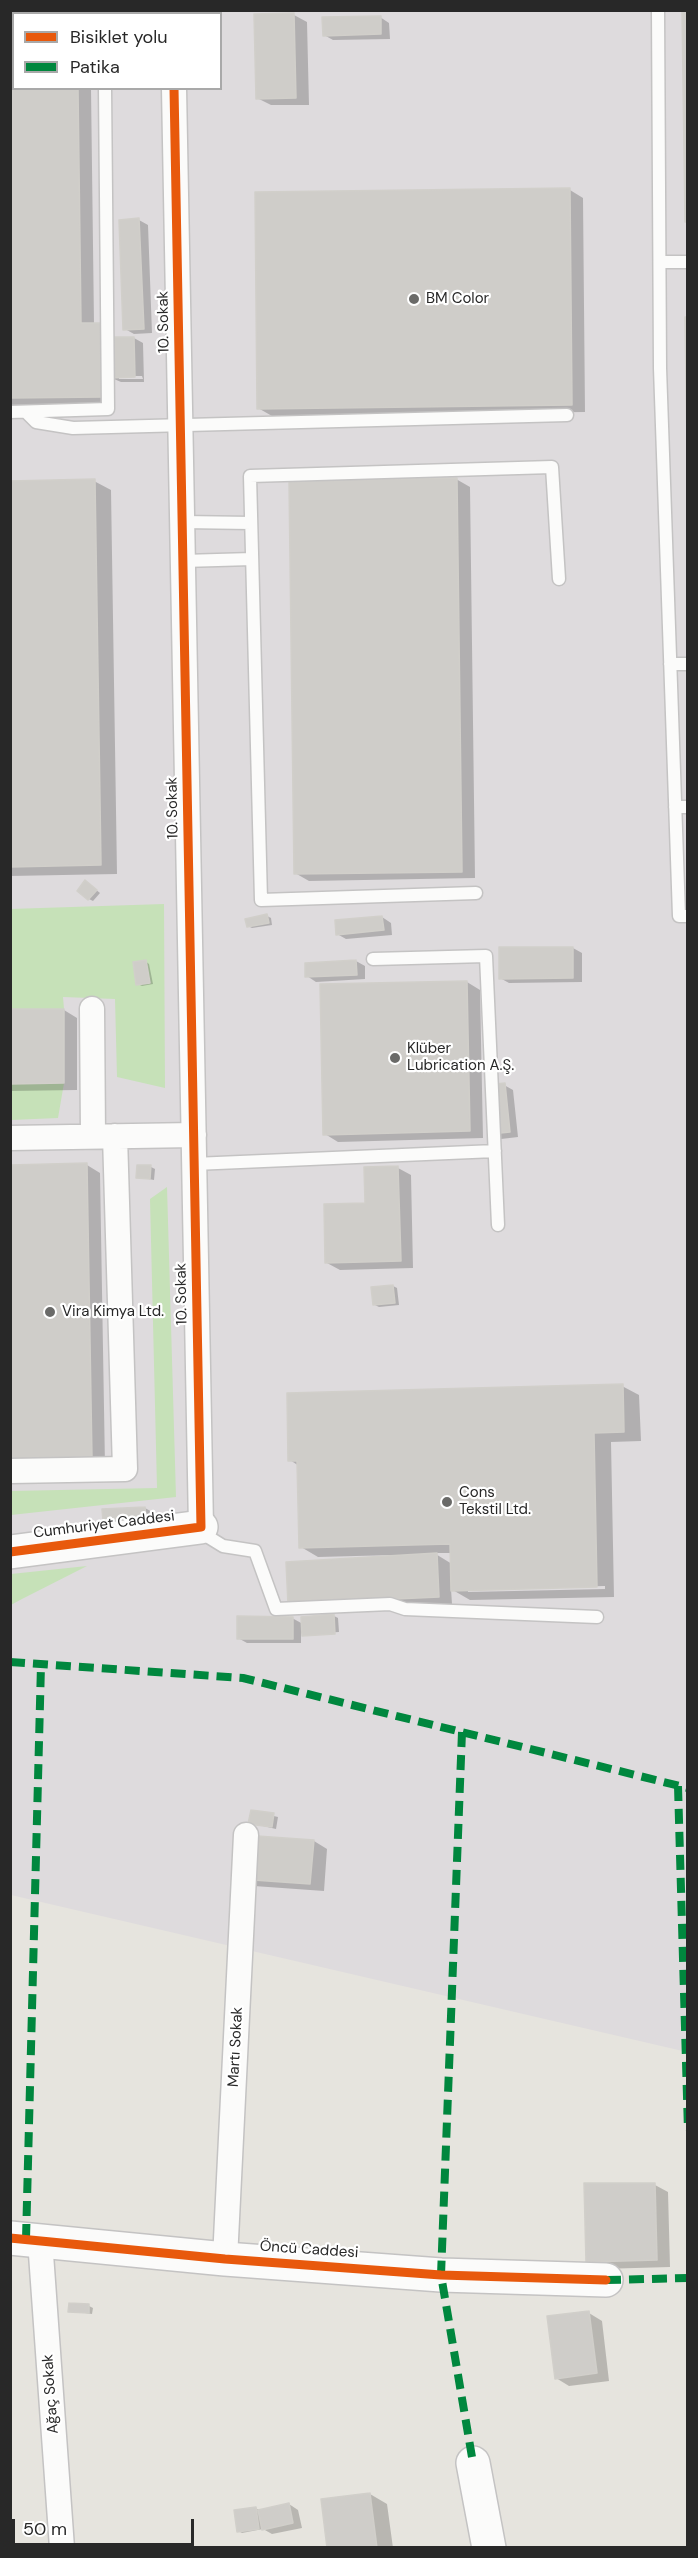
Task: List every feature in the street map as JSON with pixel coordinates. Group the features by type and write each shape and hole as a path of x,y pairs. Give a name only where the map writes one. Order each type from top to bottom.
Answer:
{"street":[{"name":"10. Sokak","path":"174,90 201,1527"},
{"path":"10,1471 125,1469 104,1136 92,1009"},
{"path":"10,1138 194,1134"},
{"name":"Cumhuriyet Caddesi","path":"10,1552 201,1527"},
{"name":"Martı Sokak","path":"225,2259 246,1835"},
{"name":"Öncü Caddesi","path":"25,2239 225,2259 441,2275 606,2280"},
{"name":"Ağaç Sokak","path":"25,2239 62,2547"},
{"path":"473,2463 489,2547"}],"lane":[{"path":"658,10 660,368 670,664 681,807 679,916 687,916"},
{"path":"10,412 108,409 105,90"},
{"path":"660,261 687,261"},
{"path":"26,412 36,422 73,428 567,415"},
{"path":"476,893 261,900 250,476 552,467 560,579"},
{"path":"183,522 251,523"},
{"path":"183,561 252,559"},
{"path":"670,664 687,664"},
{"path":"373,959 486,956 498,1226"},
{"path":"194,1164 495,1151"},
{"path":"201,1527 210,1538 223,1546 255,1551 276,1609 390,1604 405,1609 597,1617"}],"shaded area":[{"path":"11,11 687,11 687,2052 11,1895"}],"green space":[{"path":"164,904 165,1088 117,1077 115,999 63,997 64,1009 11,1009 10,909"},
{"path":"64,1083 58,1118 11,1120 10,1084"},
{"path":"167,1187 176,1497 11,1515 11,1491 157,1488 150,1199"},
{"path":"87,1566 20,1600 11,1605 11,1574"}],"building":[{"path":"10,10 70,10 70,12 12,12 12,42 10,42"},
{"path":"682,10 688,10 688,222 685,222"},
{"path":"294,13 296,98 256,99 254,14"},
{"path":"381,16 381,34 323,36 322,17"},
{"path":"10,42 12,42 12,90 78,90 81,323 101,323 102,397 10,398"},
{"name":"BM Color","path":"570,188 572,405 257,409 255,192"},
{"path":"139,218 144,329 123,330 119,220"},
{"path":"685,317 688,317 688,515"},
{"path":"110,337 134,337 135,377 110,378"},
{"path":"457,478 462,872 294,874 289,480"},
{"path":"95,479 101,865 10,867 10,481"},
{"path":"85,880 97,890 88,900 77,891"},
{"path":"267,914 269,923 247,927 245,919"},
{"path":"382,916 384,930 336,935 335,920"},
{"path":"499,947 573,947 573,978 499,979"},
{"path":"146,960 150,983 136,985 133,962"},
{"path":"356,960 357,975 305,977 305,963"},
{"name":"Klüber Lubrication A.Ş.","path":"467,981 470,1131 323,1135 320,984"},
{"path":"10,1009 64,1009 64,1083 10,1084"},
{"path":"505,1083 510,1132 491,1134 486,1085"},
{"name":"Vira Kimya Ltd.","path":"87,1163 92,1459 10,1461 10,1165"},
{"path":"137,1165 151,1165 150,1179 136,1178"},
{"path":"398,1166 401,1261 325,1263 324,1204 365,1203 364,1167"},
{"path":"393,1285 395,1303 373,1305 371,1287"},
{"name":"Cons Tekstil Ltd.","path":"623,1384 624,1432 594,1433 597,1587 451,1591 450,1544 299,1548 297,1461 288,1461 287,1393"},
{"path":"145,1507 147,1529 104,1532 102,1509"},
{"path":"437,1553 439,1597 288,1604 286,1562"},
{"path":"334,1614 335,1634 302,1636 301,1617"},
{"path":"237,1616 293,1617 293,1639 237,1639"},
{"path":"251,1810 274,1813 272,1827 248,1824"},
{"path":"243,1835 314,1840 310,1884 239,1879"},
{"path":"584,2183 655,2183 657,2260 586,2262"},
{"path":"69,2303 89,2304 89,2313 68,2312"},
{"path":"589,2311 597,2373 555,2379 547,2316"},
{"path":"370,2493 377,2548 327,2548 321,2499"},
{"path":"289,2503 293,2523 262,2530 258,2510"},
{"path":"256,2507 259,2529 237,2532 234,2510"}],"marked path":[{"path":"10,1662 243,1678 688,1788"},
{"path":"26,2239 41,1665"},
{"path":"462,1732 441,2275 473,2463"},
{"path":"678,1786 688,2131"},
{"path":"606,2280 688,2278"}],"cycle path":[{"path":"10,1552 201,1527 174,90"},
{"path":"10,2238 225,2259 441,2275 606,2280"}],"place":[{"name":"BM Color","path":"414,299"},
{"name":"Klüber Lubrication A.Ş.","path":"395,1058"},
{"name":"Vira Kimya Ltd.","path":"50,1312"},
{"name":"Cons Tekstil Ltd.","path":"447,1502"}]}
